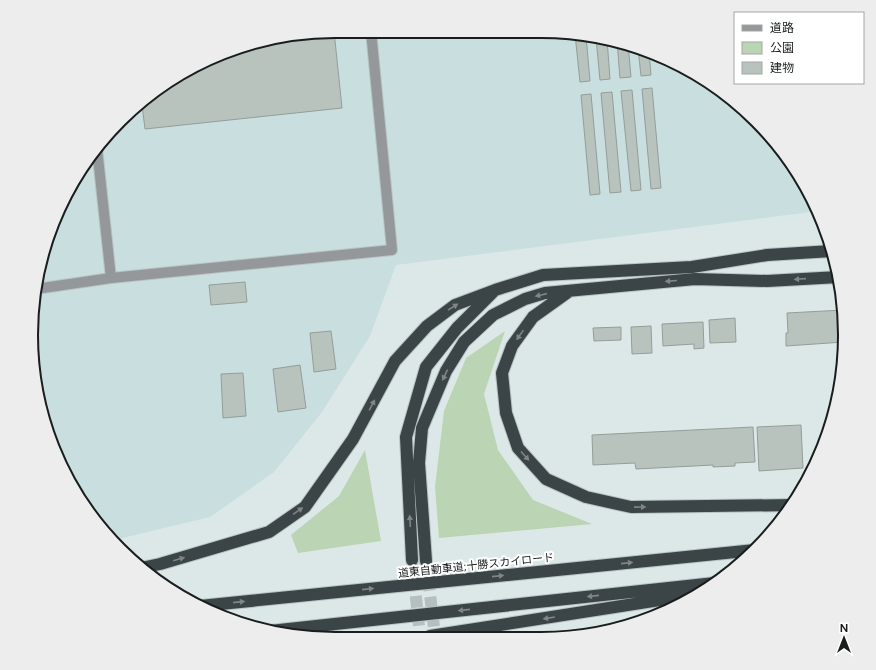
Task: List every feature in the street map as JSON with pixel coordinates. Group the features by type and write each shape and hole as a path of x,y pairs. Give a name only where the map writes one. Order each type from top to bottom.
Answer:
{"highway":[{"path":"149,566 269,532 305,507 353,439 395,361 427,326 455,305 495,290 543,275 692,267 767,254 826,251"},
{"path":"426,560 420,463 422,428 446,370 464,342 494,315 525,299 545,293 695,279 767,281 832,277"},
{"path":"412,560 406,437 426,367 457,328 495,290"},
{"path":"569,291 533,317 512,346 502,373 506,413 518,448 546,479 586,497 631,507 784,505"},
{"name":"道東自動車道;十勝スカイロード","path":"212,605 744,551"},
{"path":"289,628 702,584"},
{"path":"456,632 681,597"}],"street":[{"path":"42,288 111,278 392,250 372,38"},
{"path":"98,156 111,278"}],"shaded area":[{"path":"541,38 599,44 618,48 655,61 690,78 722,99 751,125 777,154 798,187 811,212 396,265 370,336 322,412 274,472 210,517 119,539 99,516 88,500 78,484 61,449 48,412 39,354 39,316 48,258 61,221 78,186 99,154 125,125 154,99 186,78 221,61 258,48 316,39"}],"green space":[{"path":"505,331 484,394 498,450 533,500 592,524 439,538 435,487 444,411 466,358"},
{"path":"365,450 381,541 298,553 291,535 339,496"}],"building":[{"path":"335,38 342,108 145,129 142,109 170,88 204,69 221,61 258,48 296,41"},
{"path":"576,41 587,42 590,81 580,82"},
{"path":"597,44 608,46 610,79 600,80"},
{"path":"618,48 629,52 631,77 620,78"},
{"path":"639,55 650,59 651,75 641,76"},
{"path":"652,88 661,188 651,189 642,89"},
{"path":"632,90 641,190 631,191 621,91"},
{"path":"612,92 621,192 610,193 601,93"},
{"path":"591,94 600,194 590,195 581,95"},
{"path":"245,282 247,302 211,305 209,285"},
{"path":"836,310 838,342 786,346 786,333 788,333 787,313"},
{"path":"735,318 736,342 710,343 709,320"},
{"path":"703,322 704,348 694,349 694,344 663,346 662,324"},
{"path":"651,326 652,353 632,354 631,327"},
{"path":"621,327 621,340 594,341 593,328"},
{"path":"331,331 336,369 314,372 310,333"},
{"path":"300,365 306,408 278,412 273,369"},
{"path":"243,373 246,416 223,418 221,374"},
{"path":"801,425 803,468 759,471 757,427"},
{"path":"753,427 755,462 735,463 735,466 713,467 713,465 636,469 635,463 593,465 592,435"}],"tunnel":[{"path":"412,560 420,632"},
{"path":"426,561 435,632"}]}
